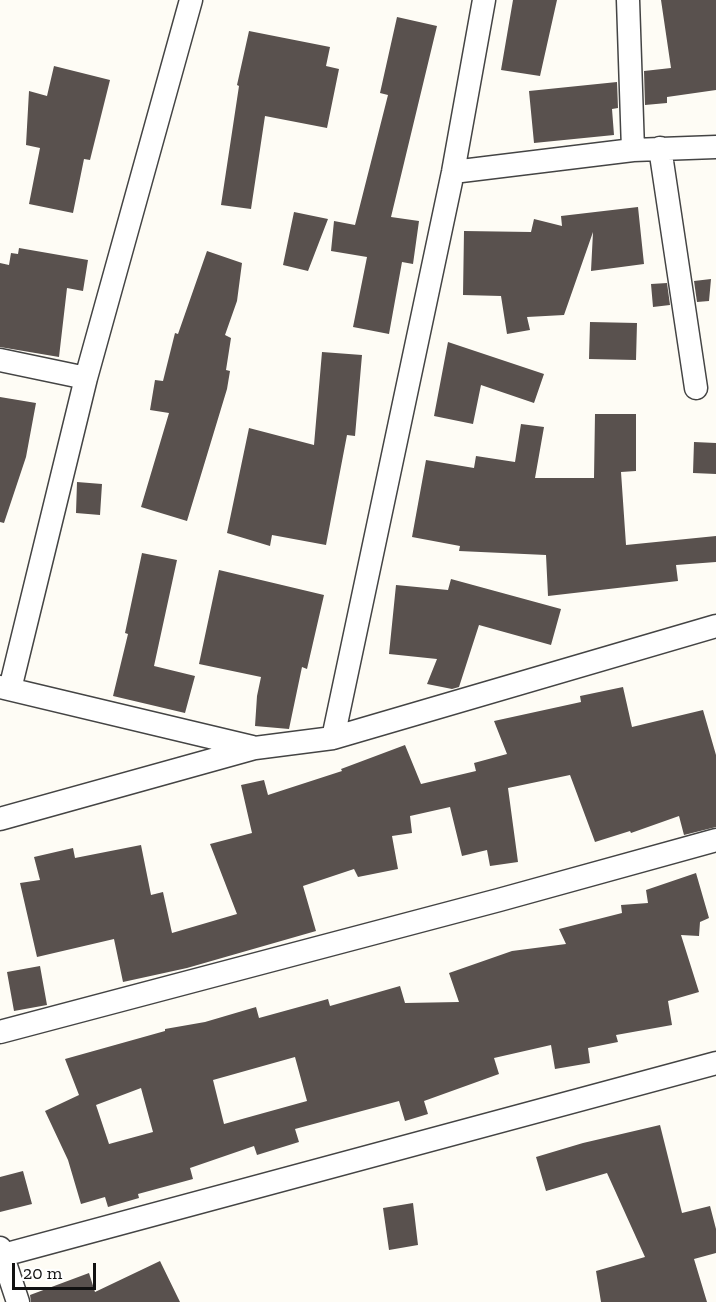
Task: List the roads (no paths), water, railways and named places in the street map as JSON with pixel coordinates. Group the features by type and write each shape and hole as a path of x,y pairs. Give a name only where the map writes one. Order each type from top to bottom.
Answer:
{"street":[{"path":"191,0 86,378 5,688 255,748"},
{"path":"333,738 453,172 484,0"},
{"path":"628,0 633,150"},
{"path":"453,172 633,150 716,147"},
{"path":"660,148 696,388"},
{"path":"0,360 86,378"},
{"path":"0,819 255,748 333,738 716,626"},
{"path":"0,1032 716,840"},
{"path":"18,1302 1,1253 716,1063"}]}
